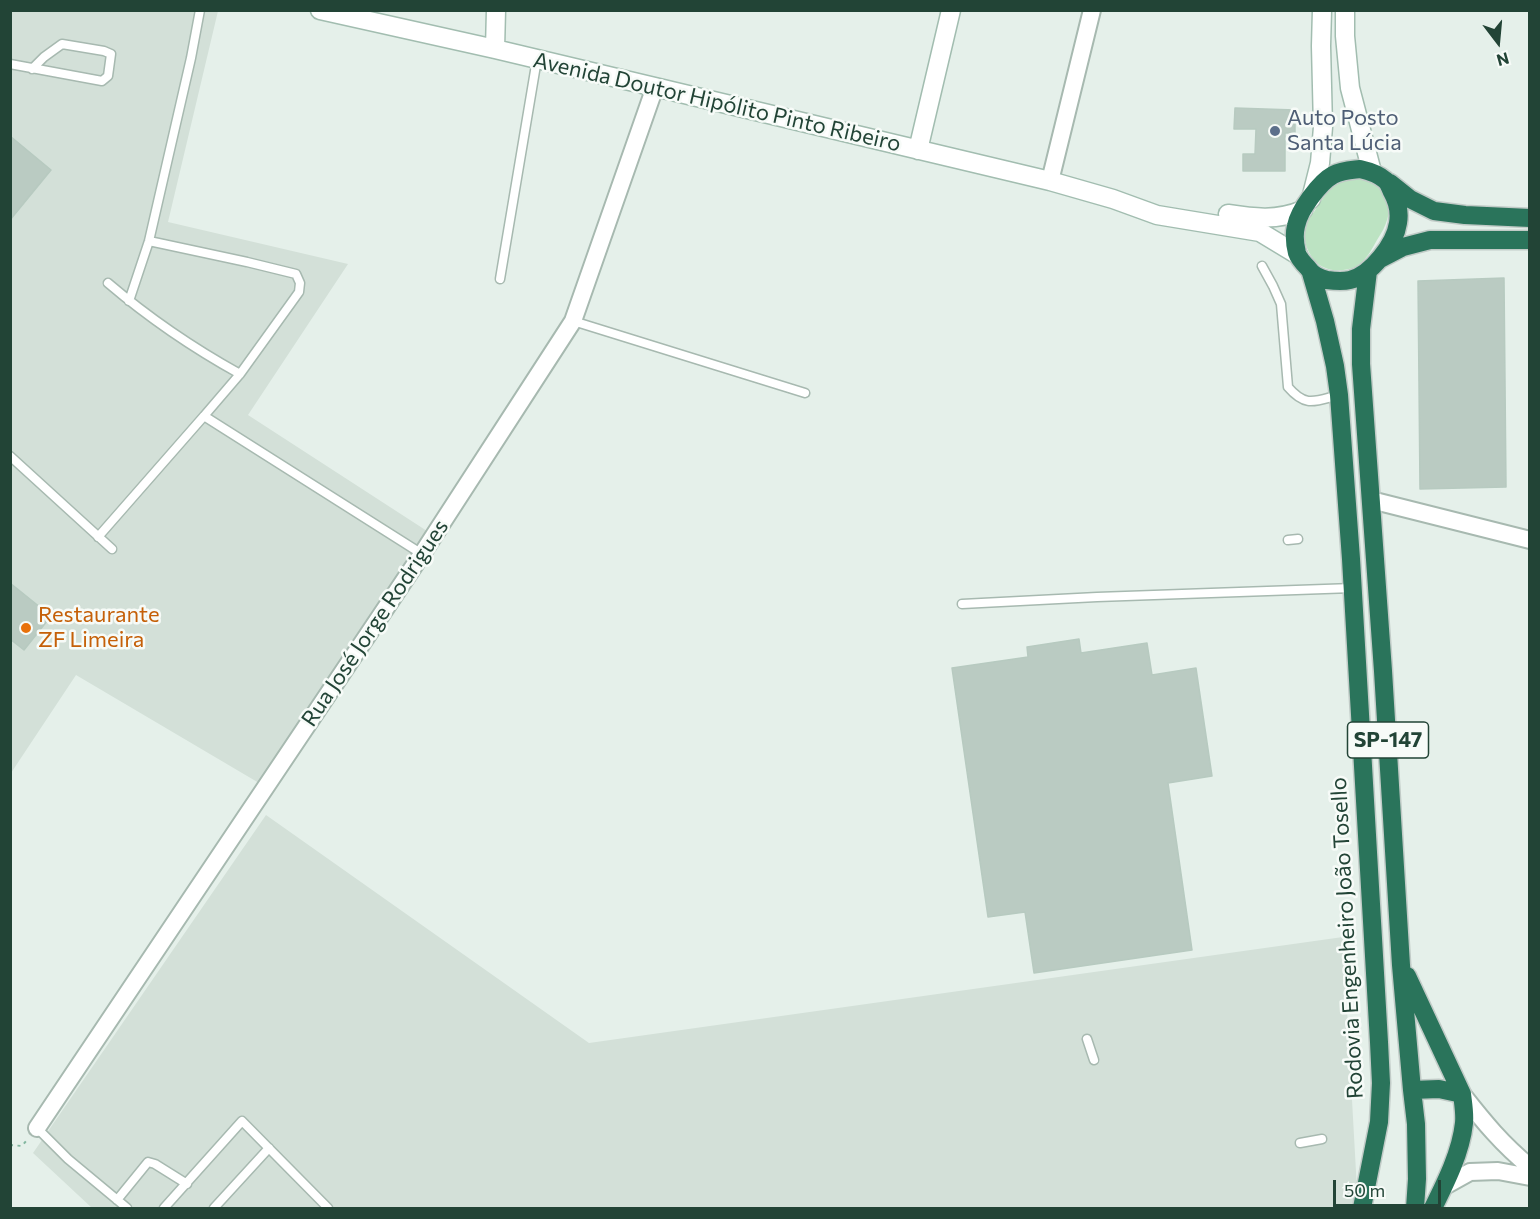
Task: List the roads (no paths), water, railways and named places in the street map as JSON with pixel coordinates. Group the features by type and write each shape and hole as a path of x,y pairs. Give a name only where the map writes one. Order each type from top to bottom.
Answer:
{"highway":[{"path":"1530,218 1465,216 1434,211 1410,199 1380,177 1360,169 1347,170 1335,173 1324,182 1307,205 1296,225 1295,241 1298,255 1311,273 1323,279 1338,282 1351,280 1403,247 1430,240 1530,240"},
{"path":"1373,265 1392,239 1398,224 1399,210 1395,196 1380,177"},
{"name":"SP-147","path":"1373,265 1361,329 1361,364 1401,965 1416,1124 1415,1209"},
{"name":"Rodovia Engenheiro João Tosello","path":"1311,273 1325,321 1340,395 1381,1083 1379,1122 1362,1209"},
{"path":"1401,965 1462,1094 1464,1123 1458,1150 1433,1209"},
{"path":"1412,1090 1439,1089 1462,1094"}],"main road":[{"name":"Avenida Doutor Hipólito Pinto Ribeiro","path":"320,10 495,49 1050,181 1113,199 1156,215 1260,232 1298,255"},
{"path":"495,49 496,10"},
{"path":"918,150 951,10"},
{"path":"1307,205 1320,163 1323,127 1322,10"},
{"path":"1345,10 1350,88 1380,177"},
{"name":"Avenida Doutor Hipólito Pinto Ribeiro","path":"1113,199 1260,219 1292,215 1307,205"}],"street":[{"path":"1050,181 1092,10"},
{"name":"Rua José Jorge Rodrigues","path":"37,1128 422,554 573,321 655,87"},
{"path":"1371,500 1530,540"},
{"path":"1462,1094 1489,1129 1530,1167"},
{"path":"1443,1187 1470,1173 1498,1171 1530,1177"}],"lane":[{"path":"129,301 149,241 200,10"},
{"path":"10,64 32,69 102,81 108,76 111,54 62,44 32,69"},
{"path":"500,279 537,59"},
{"path":"98,537 240,374 299,292 300,283 296,274 149,241"},
{"path":"1262,266 1281,304 1288,387 1297,398 1308,402 1340,395"},
{"path":"108,283 176,335 240,374"},
{"path":"573,321 806,393"},
{"path":"204,416 422,554"},
{"path":"10,456 111,549"},
{"path":"1288,540 1298,539"},
{"path":"962,604 1353,588"},
{"path":"1087,1039 1094,1060"},
{"path":"164,1209 242,1121 328,1209"},
{"path":"37,1128 68,1159 127,1209"},
{"path":"1300,1143 1322,1139"},
{"path":"214,1209 269,1148"},
{"path":"117,1200 148,1162 187,1184"}],"place":[{"name":"Auto Posto Santa Lúcia","path":"1275,131"},
{"name":"Restaurante ZF Limeira","path":"26,628"}]}
